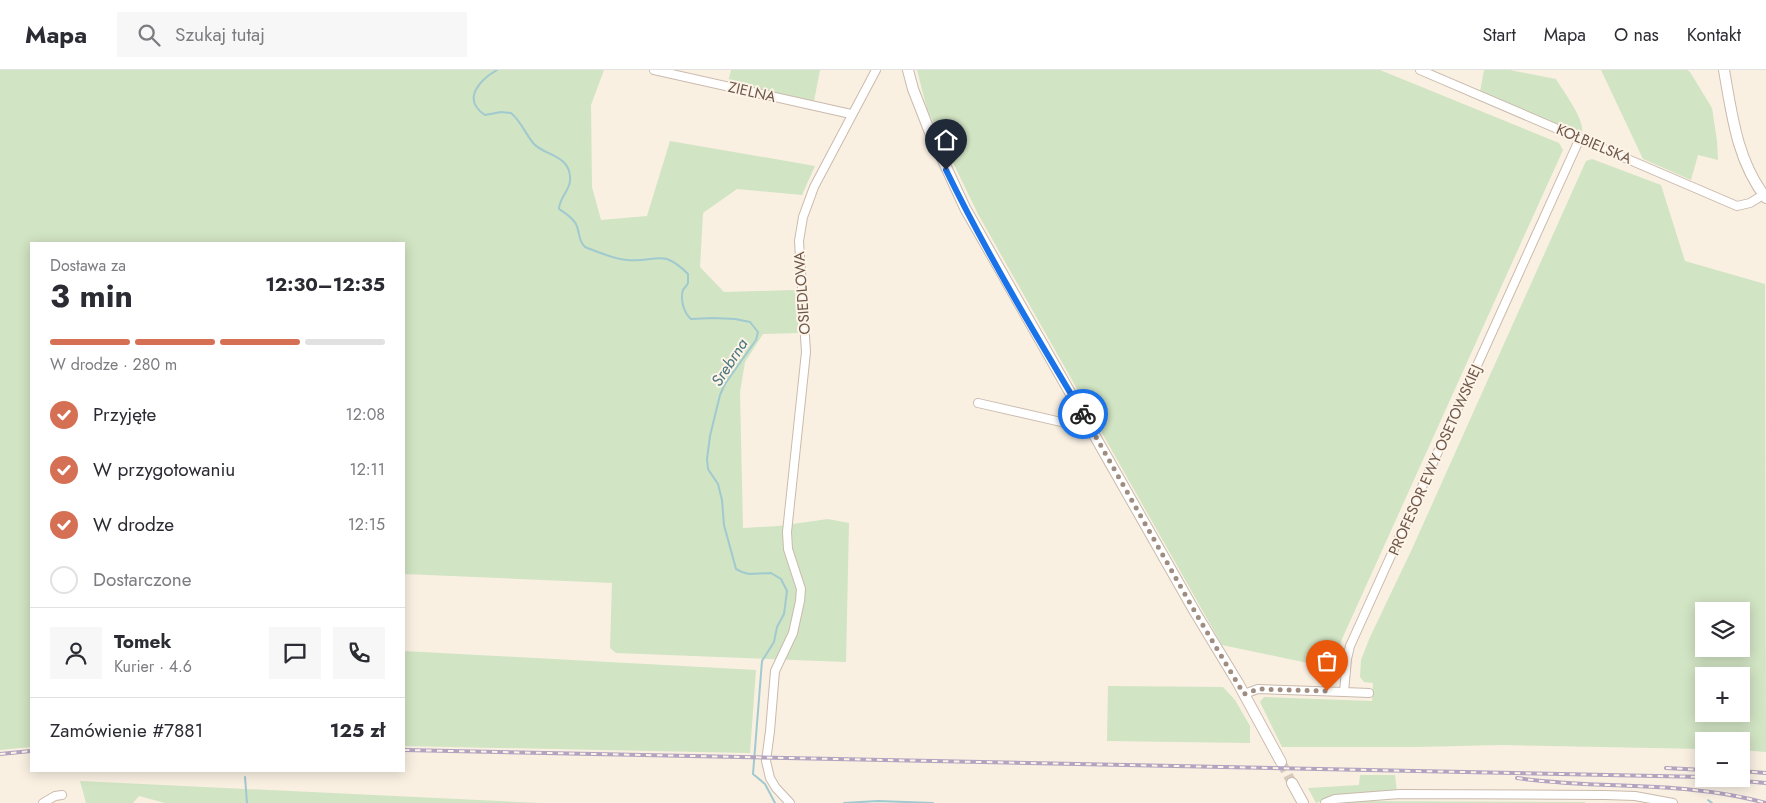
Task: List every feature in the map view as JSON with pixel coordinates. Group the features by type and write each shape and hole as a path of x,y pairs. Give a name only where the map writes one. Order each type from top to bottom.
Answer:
{"street":[{"name":"ZIELNA","path":"654,70 684,73 851,114"},
{"name":"OSIEDLOWA","path":"790,803 776,788 770,778 766,762 775,671 793,633 800,601 800,583 788,549 787,532 806,352 799,241 803,217 814,187 876,70"},
{"path":"908,70 929,130 965,208 1195,612 1244,694 1281,762"},
{"name":"KOŁBIELSKA","path":"1420,70 1737,206 1750,203 1765,196"},
{"path":"1724,70 1740,148 1748,170 1765,196"},
{"name":"PROFESOR EWY OSETOWSKIEJ","path":"1344,692 1350,646 1580,138"},
{"path":"978,403 1083,426 1089,424"},
{"path":"1244,694 1258,689 1369,693"},
{"path":"1292,782 1303,803"},
{"path":"1325,803 1335,799 1400,794 1635,796 1673,803"},
{"path":"43,803 55,796 62,795"}],"green space":[{"path":"0,70 604,70 591,105 592,187 601,220 647,216 670,141 815,166 802,195 737,189 703,213 700,267 724,292 795,290 799,333 763,334 745,362 740,392 743,528 778,526 828,519 849,523 846,662 616,653 610,648 612,583 405,574 405,242 30,242 30,747 0,750"},
{"path":"731,70 820,70 814,101 728,82"},
{"path":"917,70 1380,70 1559,143 1563,150 1342,639 1336,669 1222,645 978,214 927,109"},
{"path":"1484,70 1510,70 1556,79 1578,115 1581,123 1581,135 1480,92"},
{"path":"1601,70 1687,70 1690,72 1712,108 1718,160 1698,155 1691,180 1643,159"},
{"path":"1592,159 1661,185 1685,261 1765,284 1766,752 1750,751 1750,732 1695,732 1695,749 1502,745 1282,747 1260,702 1264,697 1372,701 1373,683 1364,682 1360,677 1361,660 1586,161"},
{"path":"405,651 756,670 750,753 405,746"},
{"path":"1108,686 1223,687 1235,700 1250,726 1250,743 1107,741"},
{"path":"1360,775 1395,775 1397,792 1334,796 1316,803 1308,788 1359,785"},
{"path":"80,781 540,803 165,803 139,796 133,803 86,803"},
{"path":"1351,801 1585,802 1585,803 1346,803"}],"waterway":[{"name":"Srebrna","path":"497,70 479,84 474,96 474,103 485,115 501,112 511,113 534,144 557,157 567,166 570,181 559,209 574,222 581,242 585,247 622,259 665,258 688,274 688,283 683,290 682,302 691,319 735,319 750,322 758,332 756,340 725,384 720,395 710,436 707,459 708,469 718,484 722,500 724,525 736,569 749,574 771,573 781,579 787,591 784,614 777,627 774,642 762,661 753,774 765,784 775,803"},
{"path":"245,777 247,803"},
{"path":"1708,800 1712,803"},
{"path":"844,803 878,801 933,803"}],"tunnel":[{"path":"1281,762 1292,783"}],"railway":[{"path":"405,750 1695,777"},
{"path":"0,754 30,751"},
{"path":"1666,768 1695,770"},
{"path":"1750,772 1766,773"},
{"path":"1517,778 1548,782 1704,791 1766,803"},
{"path":"1750,782 1766,783"}],"way so far":[{"path":"1083,414 1195,612 1244,694 1254,689 1327,691"}],"route":[{"path":"946,170 1004,278 1083,414"}]}
